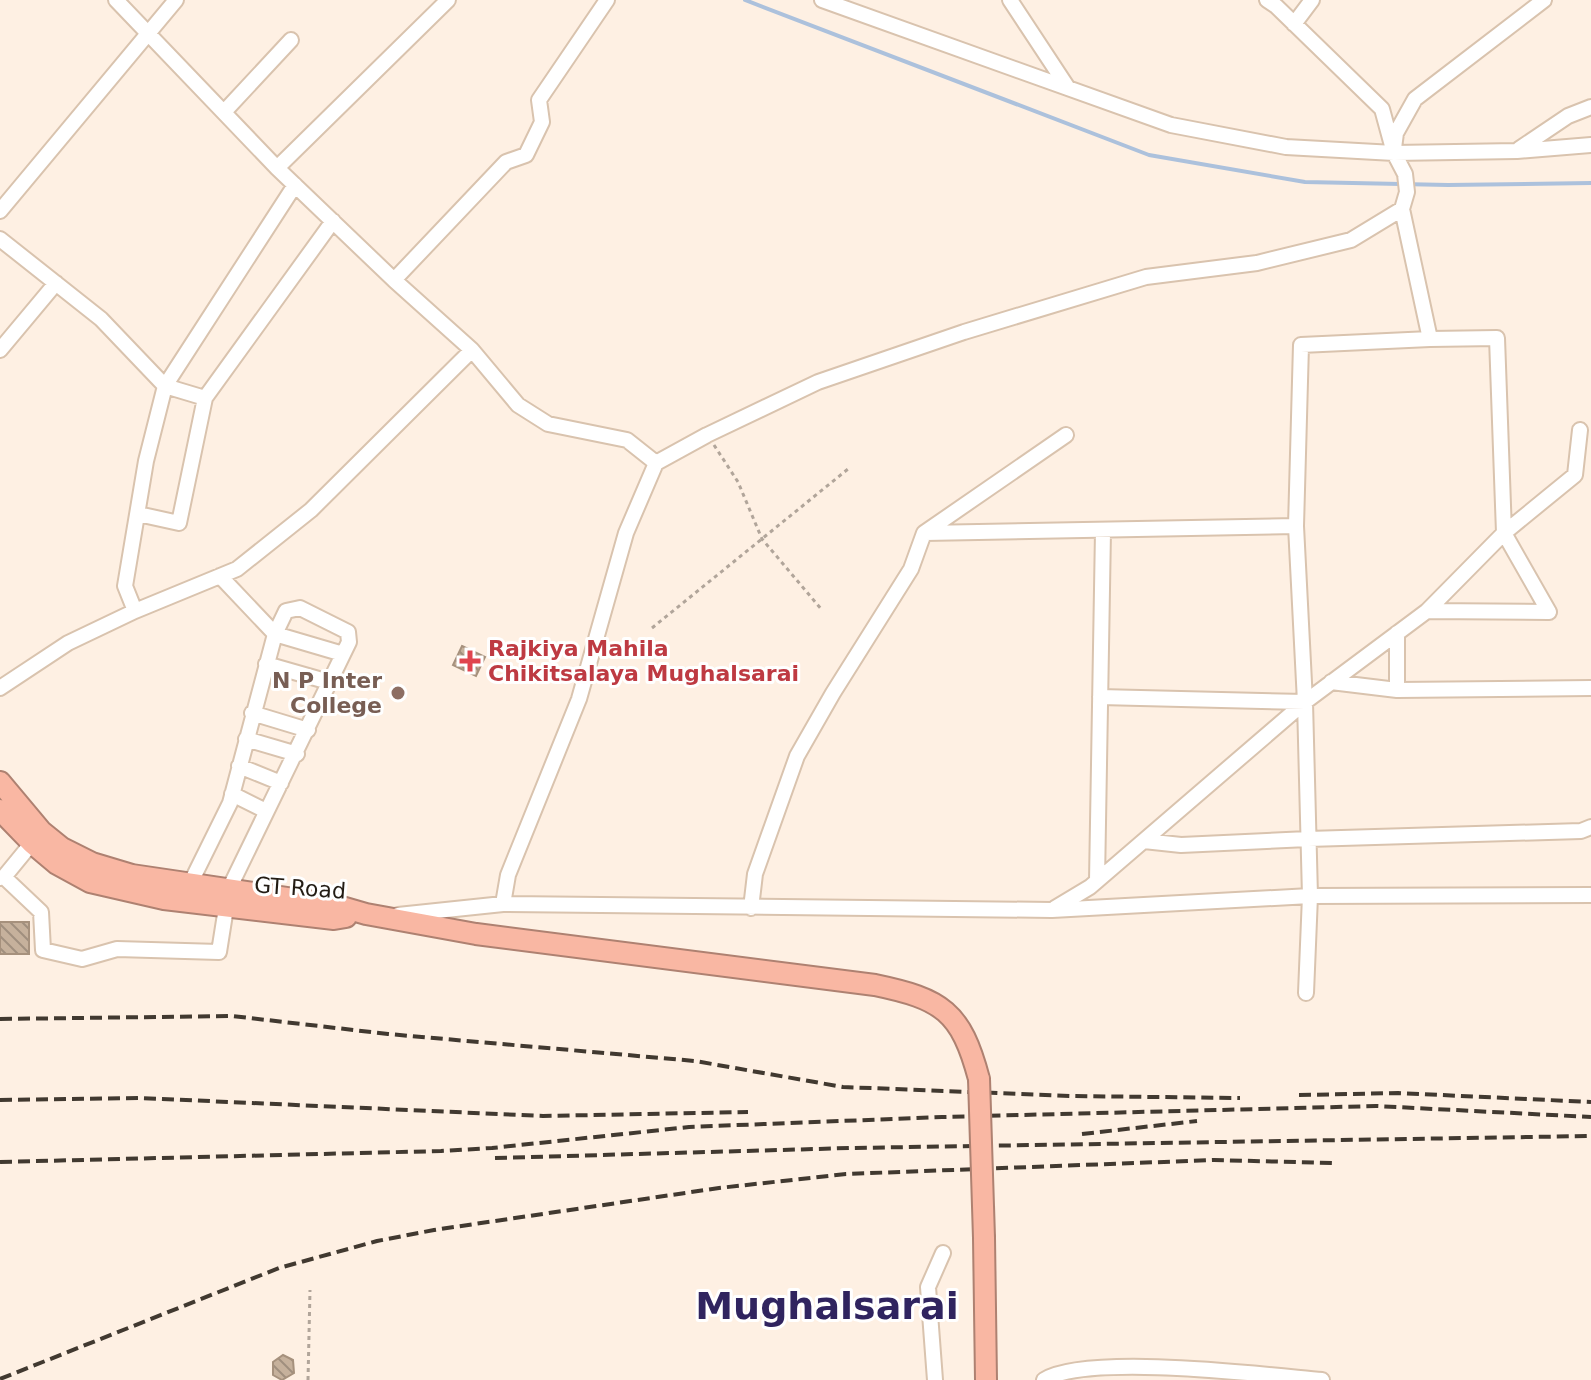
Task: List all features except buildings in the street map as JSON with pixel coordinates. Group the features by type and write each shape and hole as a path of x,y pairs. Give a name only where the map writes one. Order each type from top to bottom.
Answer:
{"highway":[{"name":"GT Road","path":"0,782 57,864 90,882 164,899 227,898 335,905 476,934 905,991 932,1000 951,1015 972,1052 979,1079 986,1380"},
{"name":"GT Road","path":"0,810 36,837 92,863 132,875 190,884 227,898"}],"street":[{"path":"116,0 277,168 472,350 518,405 548,424 627,440 656,463"},
{"path":"0,211 176,0"},
{"path":"277,168 448,0"},
{"path":"394,280 506,162 526,155 542,122 539,100 607,0"},
{"path":"822,0 1185,128 1286,147 1394,153 1517,151 1591,145"},
{"path":"1010,0 1068,88"},
{"path":"1267,0 1382,109 1406,185 1402,209 1430,339"},
{"path":"1294,24 1312,0"},
{"path":"1394,153 1396,133 1415,99 1544,0"},
{"path":"224,112 291,40"},
{"path":"1517,151 1568,116 1591,107"},
{"path":"135,611 125,586 146,461 165,386 295,185"},
{"path":"503,904 508,875 579,699 626,533 656,463 818,382 964,332 1146,277 1257,263 1351,240 1402,209"},
{"path":"138,514 179,523 205,398 333,221"},
{"path":"0,239 101,319 165,386 205,398"},
{"path":"0,350 56,283"},
{"path":"1306,993 1310,896 1296,526 1301,345 1497,338 1504,533 1549,612 1427,611"},
{"path":"0,688 68,643 135,611 237,569 311,510 472,350"},
{"path":"1052,910 1097,881 1305,702 1427,611 1504,533 1575,475 1580,430"},
{"path":"751,908 755,874 797,756 911,569 924,533 1066,435"},
{"path":"924,533 1296,526"},
{"path":"1097,881 1103,531"},
{"path":"220,576 275,634 343,654"},
{"path":"36,837 2,877 41,912 43,950 82,959 117,949 219,952 227,898 349,642 348,632 300,608 286,611 266,664 232,794 190,884"},
{"path":"1397,633 1397,690"},
{"path":"266,664 329,682"},
{"path":"1331,682 1397,690 1591,688"},
{"path":"1100,697 1305,702"},
{"path":"252,713 308,730"},
{"path":"246,739 297,754"},
{"path":"239,766 281,783"},
{"path":"232,794 266,811"},
{"path":"1144,841 1181,845 1581,831 1591,827"},
{"path":"376,915 503,904 1052,910 1310,896 1591,895"},
{"path":"935,1380 928,1287 943,1253"},
{"path":"1044,1380 1072,1370 1115,1366 1322,1380"}],"path":[{"path":"707,435 738,482 762,539 822,610"},
{"path":"652,628 848,469"},
{"path":"308,1380 310,1290"}],"waterway":[{"path":"745,0 1149,155 1305,182 1448,185 1591,183"}],"railway":[{"path":"0,1019 232,1016 388,1034 695,1061 843,1087 1072,1096 1240,1098"},
{"path":"1299,1095 1398,1093 1591,1102"},
{"path":"0,1100 140,1098 543,1116 748,1112"},
{"path":"0,1162 441,1151 689,1127 942,1117 1376,1106 1591,1117"},
{"path":"1082,1134 1197,1121"},
{"path":"495,1158 850,1148 1591,1136"},
{"path":"0,1379 279,1268 377,1241 434,1230 719,1188 846,1174 1214,1160 1334,1163"}],"place":[{"name":"Rajkiya Mahila Chikitsalaya Mughalsarai","path":"470,661"},
{"name":"N P Inter College","path":"398,693"}],"district":[{"name":"Mughalsarai","path":"827,1306"}]}
